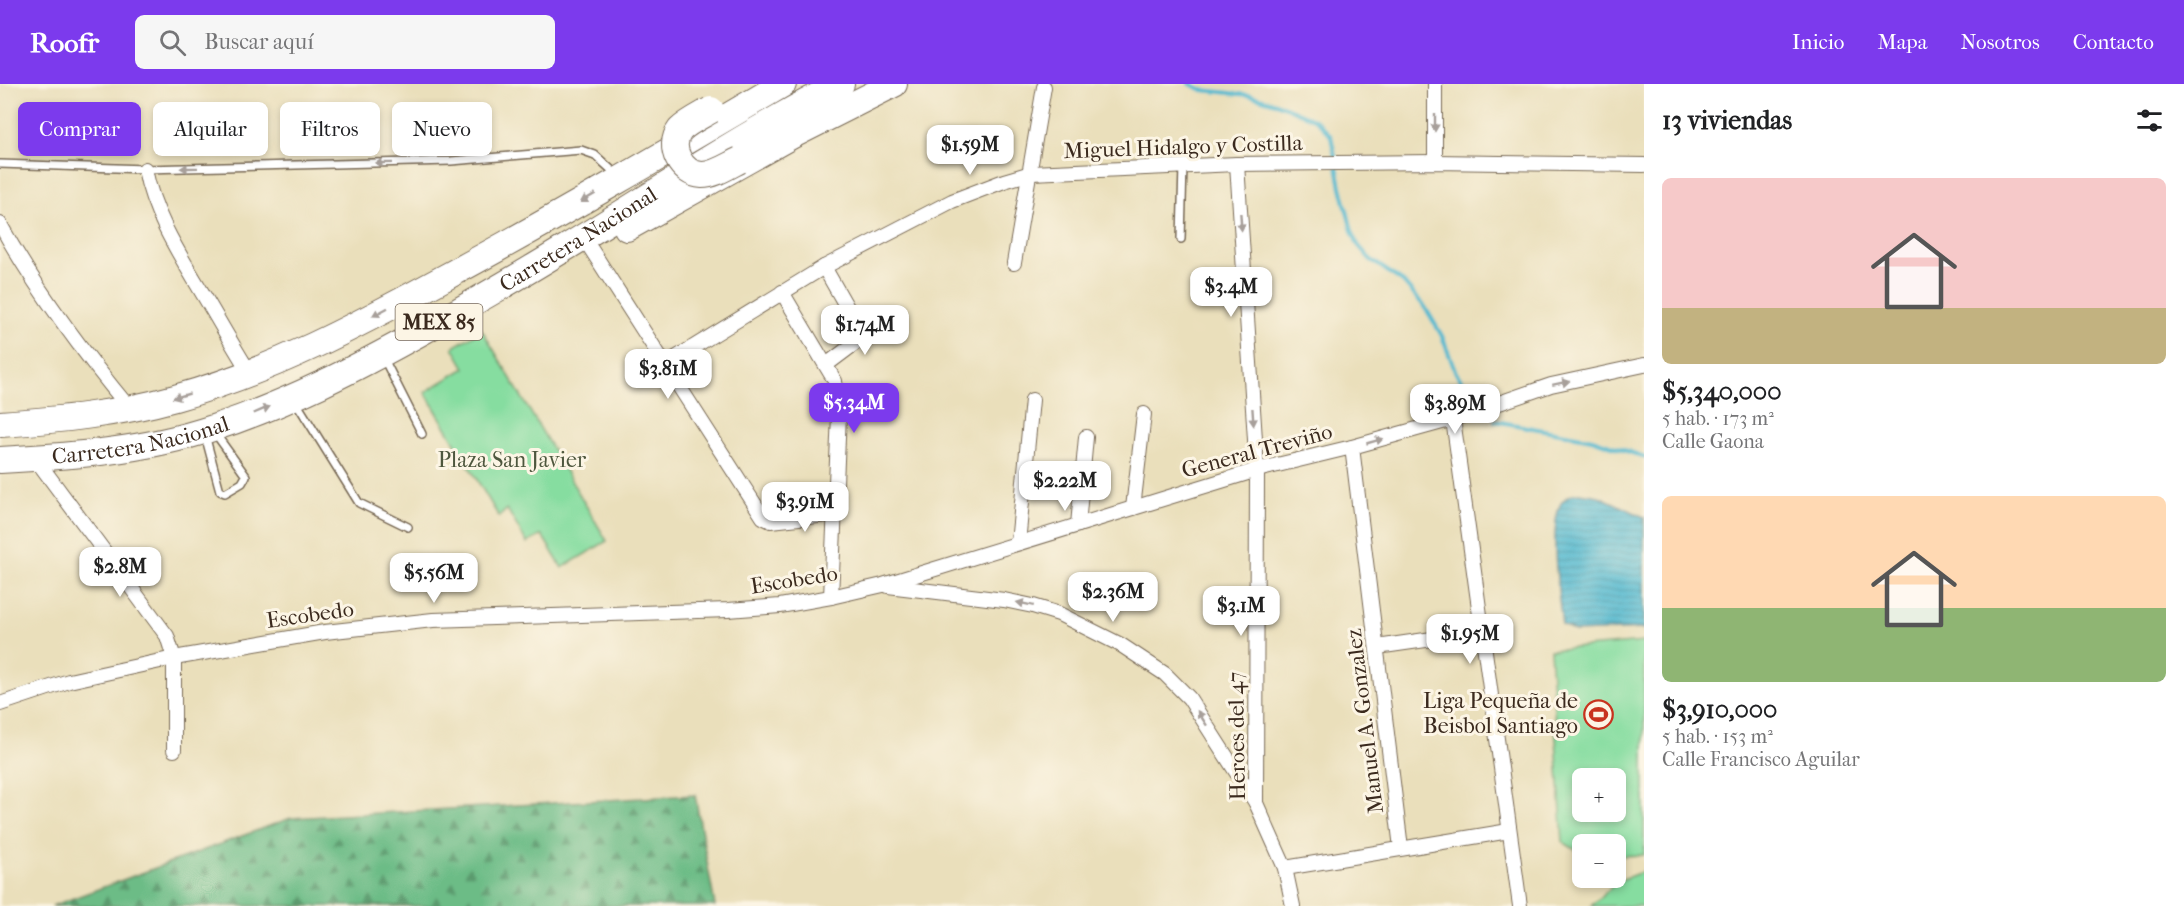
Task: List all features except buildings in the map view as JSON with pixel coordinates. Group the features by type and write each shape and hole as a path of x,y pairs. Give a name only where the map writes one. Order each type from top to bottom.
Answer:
{"highway":[{"path":"754,84 680,131 674,143 676,154 688,170 701,175 717,171 740,160 802,122 875,84"},
{"name":"Carretera Nacional","path":"0,424 80,417 130,408 191,393 250,373 310,348 363,322 550,221 783,84"},
{"name":"Carretera Nacional","path":"0,460 73,456 139,446 208,430 293,397 381,354 577,247 765,124 841,84"},
{"name":"MEX 85","path":"577,247 605,240 666,208 791,136 894,84"}],"street":[{"path":"1435,84 1436,162"},
{"path":"1014,262 1044,87"},
{"name":"Miguel Hidalgo y Costilla","path":"664,365 824,267 952,201 1030,173 1237,164 1436,162 1644,165"},
{"name":"Heroes del 47","path":"1237,164 1257,470 1256,803 1285,867 1293,906"},
{"path":"145,169 153,199 176,247 250,373"},
{"path":"0,224 19,259 60,319 130,408"},
{"path":"577,247 664,365 763,518 771,521 836,514"},
{"path":"824,267 861,333 858,341 826,365"},
{"path":"782,292 834,381 839,415 831,597"},
{"name":"General Treviño","path":"883,585 1257,470 1453,419 1551,385 1644,365"},
{"path":"1018,543 1032,400"},
{"path":"1133,508 1144,414"},
{"path":"1453,419 1520,906"},
{"path":"1078,525 1086,437"},
{"name":"Manuel A. Gonzalez","path":"1352,447 1401,848"},
{"path":"35,458 162,628 171,645 174,658 174,750"},
{"path":"883,585 1004,600 1032,606 1059,614 1121,645 1165,674 1189,698 1256,803"},
{"name":"Escobedo","path":"0,704 69,681 174,658 325,632 433,620 728,610 780,606 883,585"},
{"path":"1377,647 1481,632"},
{"path":"1285,867 1509,831"}],"lane":[{"path":"0,164 145,169 451,161 581,150 595,155 621,178"},
{"path":"1181,239 1183,166"},
{"path":"381,354 422,434"},
{"path":"293,397 358,503 408,527"},
{"path":"208,430 246,476 242,483 225,494 220,491 208,430"}],"green space":[{"name":"Plaza San Javier","path":"482,330 607,541 562,568 542,535 527,543 507,509 499,517 425,392 465,368 453,347"},
{"name":"Liga Pequeña de Beisbol Santiago","path":"1644,642 1644,855 1626,856 1626,834 1572,834 1572,848 1563,842 1550,650"},
{"path":"695,795 715,906 52,906 291,818"},
{"path":"1644,871 1644,906 1591,906 1610,888 1626,888 1626,878"}],"water":[{"path":"1579,493 1599,496 1644,517 1644,629 1575,632 1562,625 1555,531 1560,505 1571,495"}],"waterway":[{"path":"1190,84 1202,90 1249,95 1276,103 1316,120 1331,136 1341,187 1352,231 1358,245 1370,259 1403,282 1425,307 1442,336 1456,373 1473,397"},
{"path":"1495,421 1592,439 1644,457"}],"place":[{"name":"Liga Pequeña de Beisbol Santiago","path":"1599,714"}]}
